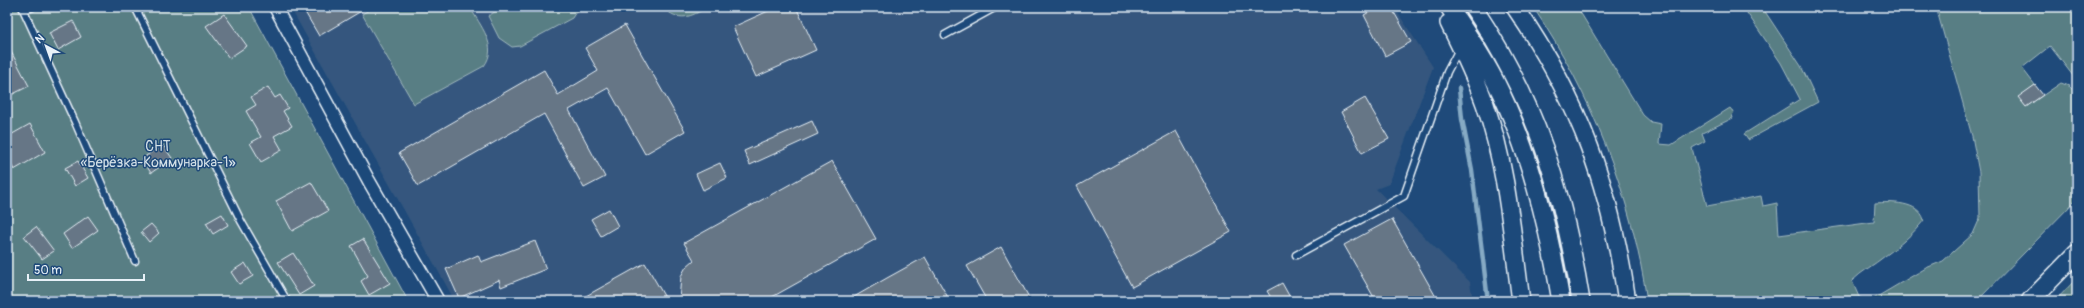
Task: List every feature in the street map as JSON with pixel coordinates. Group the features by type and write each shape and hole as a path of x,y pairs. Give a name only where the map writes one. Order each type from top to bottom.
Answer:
{"main road":[{"path":"1441,7 1501,93 1524,147 1548,234 1561,301"},
{"path":"1449,7 1466,43 1497,144 1509,206 1521,301"},
{"path":"1473,7 1496,42 1519,85 1542,140 1559,193 1581,301"},
{"path":"1515,7 1546,55 1578,116 1588,141 1601,178 1618,240 1627,301"},
{"path":"2030,301 2077,253"}],"street":[{"path":"275,7 369,181 438,301"}],"lane":[{"path":"33,7 23,9 76,122 135,261"},
{"path":"135,7 241,221 287,301"},
{"path":"945,35 996,7"},
{"path":"1296,255 1404,196 1447,72 1456,51 1466,43"}],"shaded area":[{"path":"290,7 1394,7 1433,67 1389,184 1376,189 1470,282 1473,301 455,301"}],"green space":[{"name":"СНТ «Берёзка-Коммунарка-1»","path":"7,7 249,7 408,301 7,301"},
{"path":"374,7 470,7 483,29 489,44 490,51 488,59 484,66 414,104 362,14"},
{"path":"503,7 579,7 572,18 520,46 512,47 499,38 488,16"},
{"path":"662,7 708,7 690,16 680,17 668,12"},
{"path":"1533,7 1577,7 1643,115 1651,122 1661,124 1659,144 1671,145 1730,108 1734,113 1732,115 1733,118 1702,133 1705,141 1692,148 1707,206 1761,196 1763,206 1777,203 1779,235 1874,222 1875,203 1903,204 1916,209 1924,220 1920,225 1901,244 1852,281 1859,297 1866,300 1875,298 1926,268 1943,261 1973,234 1980,218 1979,172 1972,136 1936,7 2077,7 2077,81 2050,46 2022,68 2035,85 2019,97 2026,107 2061,83 2069,86 2077,94 2077,199 1977,301 1647,301 1631,223 1620,185 1606,148 1574,75"},
{"path":"1743,7 1762,7 1801,66 1818,102 1748,140 1744,134 1800,99 1781,63"},
{"path":"2077,278 2077,301 2055,301"}],"building":[{"path":"302,7 368,7 319,36"},
{"path":"777,7 796,7 816,50 756,77 733,27"},
{"path":"1378,7 1391,7 1411,42 1385,56 1364,15"},
{"path":"224,14 247,46 229,58 206,26"},
{"path":"73,21 81,37 58,50 49,33"},
{"path":"625,25 685,131 645,154 608,88 569,110 605,177 584,188 544,114 418,186 399,153 544,70 558,95 598,71 585,48"},
{"path":"7,44 29,86 7,97"},
{"path":"2035,85 2043,95 2026,107 2018,97"},
{"path":"268,87 275,98 280,95 288,108 283,111 292,126 274,136 282,150 261,162 250,143 261,137 246,111 256,105 251,97"},
{"path":"1365,98 1389,139 1362,153 1341,112"},
{"path":"812,121 818,134 750,165 744,151"},
{"path":"30,124 45,152 14,170 7,157 7,137"},
{"path":"1176,131 1231,232 1132,287 1077,186"},
{"path":"162,144 172,158 151,173 142,159"},
{"path":"78,161 88,178 75,186 65,168"},
{"path":"832,161 876,239 765,301 679,301 681,276 686,267 694,260 684,243"},
{"path":"720,163 727,178 703,190 696,174"},
{"path":"311,182 328,211 292,231 276,201"},
{"path":"609,209 618,226 601,236 591,219"},
{"path":"222,214 228,225 213,234 206,223"},
{"path":"88,216 98,230 72,248 63,234"},
{"path":"1392,219 1436,297 1429,301 1376,301 1344,245"},
{"path":"151,224 159,233 149,242 141,232"},
{"path":"36,227 54,251 42,259 24,236"},
{"path":"363,239 390,283 369,295 361,281 368,276 351,246"},
{"path":"535,241 546,269 501,287 499,280 459,298 446,269 478,255 481,262"},
{"path":"1001,247 1031,301 987,301 967,266"},
{"path":"293,253 314,286 299,295 278,262"},
{"path":"925,257 950,301 847,301 887,278"},
{"path":"245,263 253,276 239,284 231,272"},
{"path":"645,263 667,301 577,301"},
{"path":"1282,283 1292,301 1273,301 1267,291"}],"waterway":[{"path":"1459,88 1462,119 1472,170 1488,301"}]}
